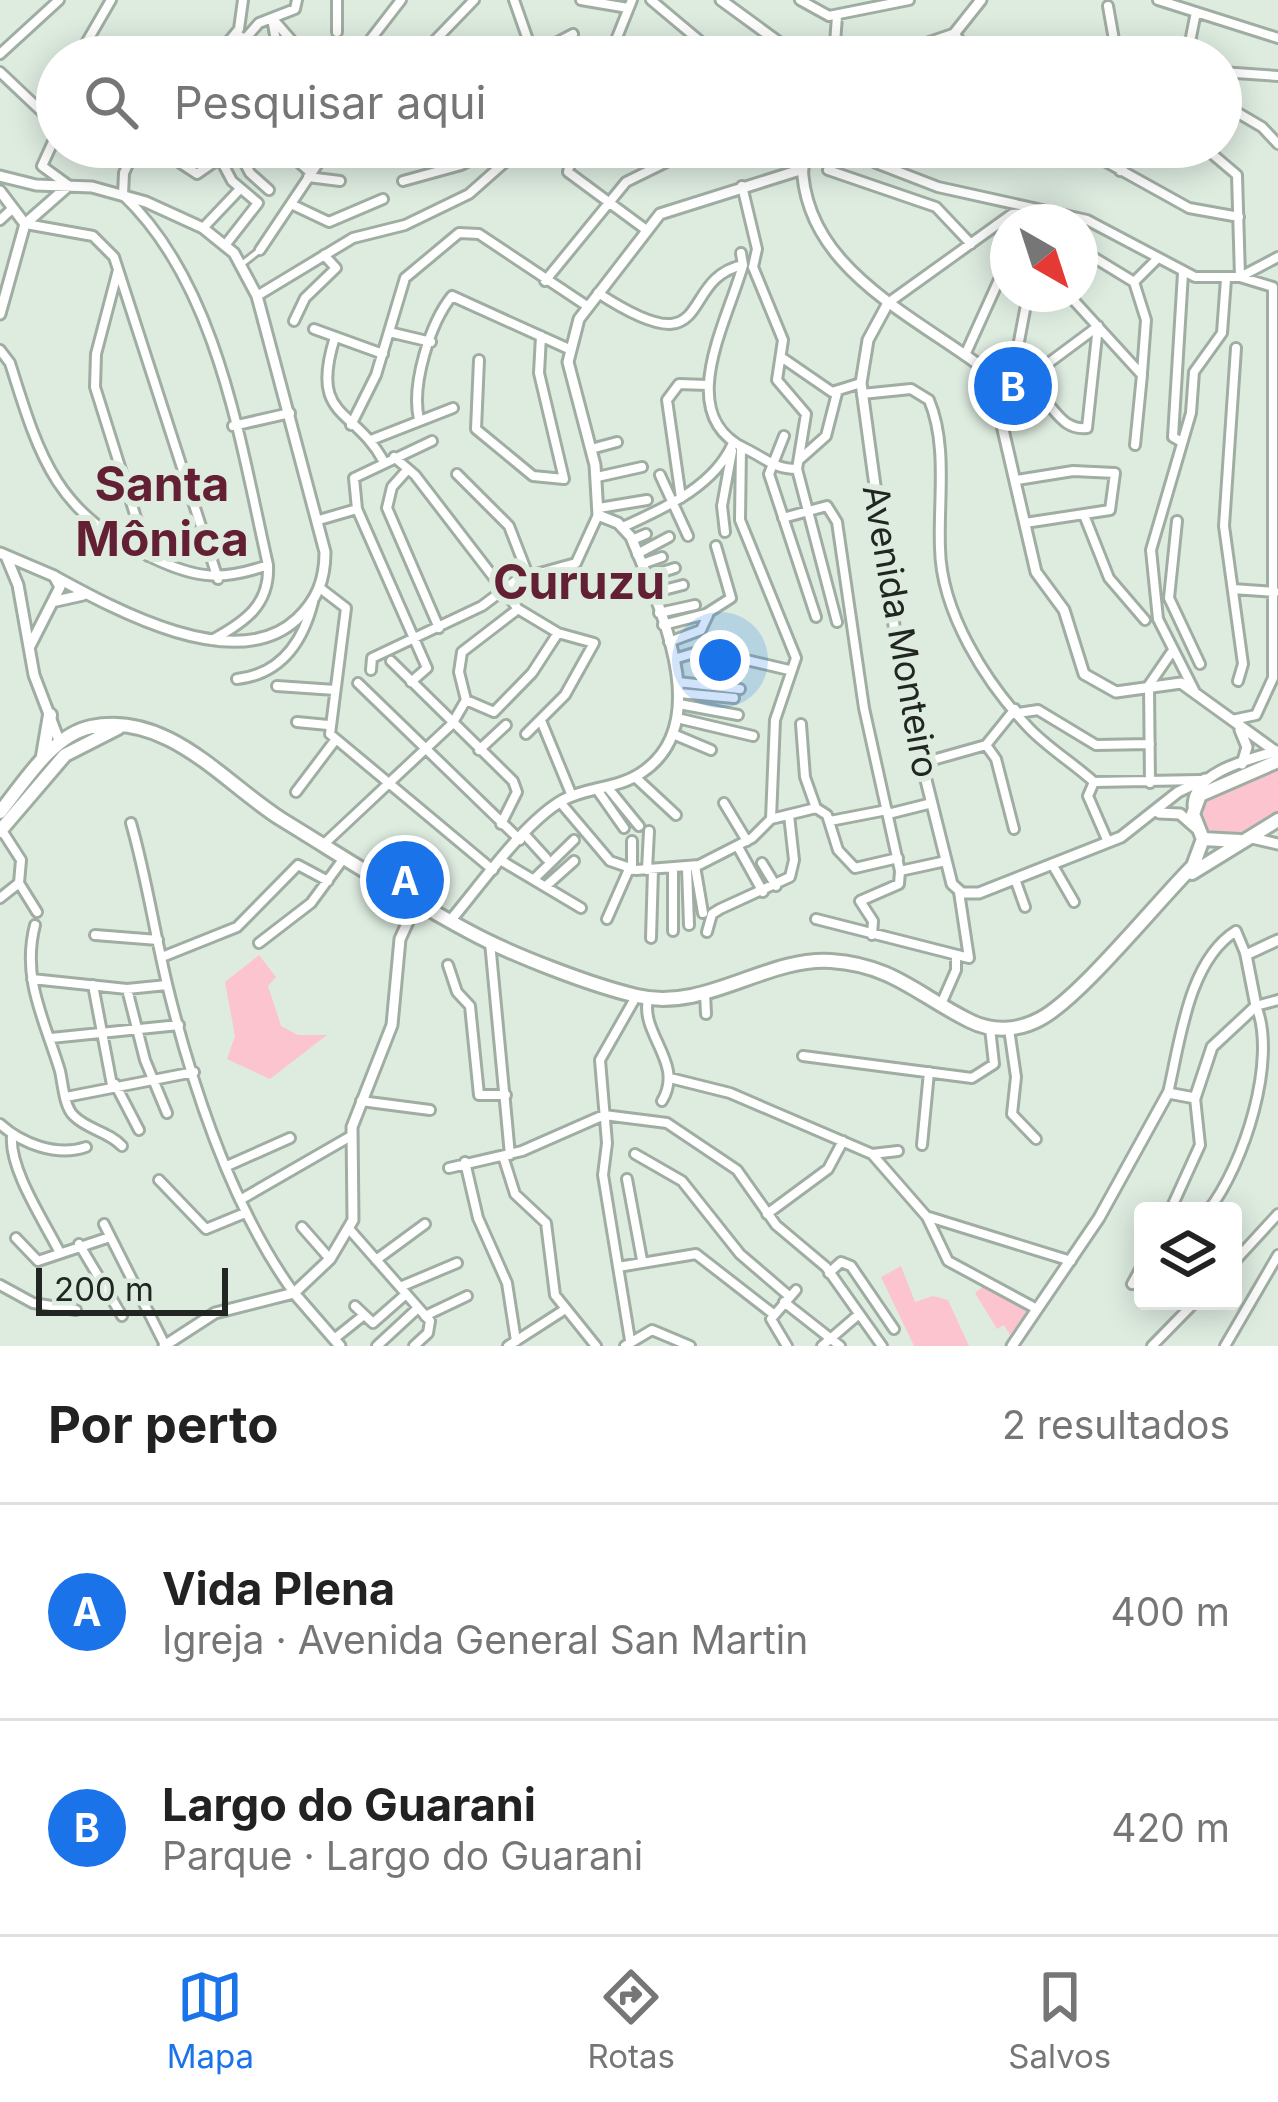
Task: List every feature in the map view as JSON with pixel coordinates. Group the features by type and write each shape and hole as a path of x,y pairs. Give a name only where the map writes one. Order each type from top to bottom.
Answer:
{"main road":[{"path":"50,716 63,727 119,728 165,738 194,752 277,816 450,921 490,942 642,996 705,993 798,963 835,962 890,974 990,1028 1009,1029 1034,1022 1061,1004 1197,861 1203,839 1193,806 1205,791 1277,754"},
{"path":"45,766 50,716"},
{"path":"0,812 45,766 85,741 119,728"},
{"path":"1,830 60,743 80,730"},
{"path":"1176,883 1278,820"},
{"path":"1203,839 1227,843 1247,838"}],"street":[{"path":"0,54 59,0"},
{"path":"90,36 111,0"},
{"path":"240,36 236,34 243,0"},
{"path":"249,36 272,18 295,10 297,0"},
{"path":"337,0 337,32"},
{"path":"373,36 400,0"},
{"path":"439,36 474,0"},
{"path":"514,0 526,36"},
{"path":"721,0 771,36"},
{"path":"800,0 822,15 837,16 909,0"},
{"path":"947,36 981,0"},
{"path":"1158,0 1186,4 1196,12 1278,38"},
{"path":"587,1 630,4 618,36"},
{"path":"652,1 694,36"},
{"path":"1108,6 1113,36"},
{"path":"1191,36 1196,12"},
{"path":"836,36 837,16"},
{"path":"272,18 287,36"},
{"path":"272,18 275,36"},
{"path":"569,36 573,34"},
{"path":"0,72 36,107"},
{"path":"1242,73 1278,76"},
{"path":"1242,115 1278,144"},
{"path":"45,168 69,186"},
{"path":"126,168 123,195 166,243 187,278 233,426 268,565 266,594 257,609 211,640"},
{"path":"225,168 240,189 258,202 226,244"},
{"path":"247,168 269,190"},
{"path":"303,168 310,175 340,181"},
{"path":"242,264 260,250 315,168"},
{"path":"403,181 450,168"},
{"path":"257,296 352,238 405,225 455,202 502,168"},
{"path":"568,168 605,205 645,230"},
{"path":"545,281 605,205 651,168"},
{"path":"888,168 992,204"},
{"path":"1115,168 1201,213 1239,218"},
{"path":"1228,168 1237,176 1240,277"},
{"path":"371,670 372,658 439,628 528,575 576,563 598,512 597,477 569,377 569,349 587,306 645,230 669,209 741,184 803,170 812,207 838,259 888,303 965,355 992,382 1036,572 1067,617 1084,674 1116,692 1174,682 1196,692 1277,754"},
{"path":"828,170 936,207 970,244"},
{"path":"0,176 123,195 202,228 226,244 242,264 257,296 290,412 319,520 325,563 320,588 292,650 266,672 237,679"},
{"path":"741,184 753,223 750,264 706,385 711,421 737,445 770,465 798,465 826,436 837,393"},
{"path":"0,314 26,224 69,186"},
{"path":"202,228 240,189"},
{"path":"0,190 26,224 93,236 110,250 218,579"},
{"path":"292,205 329,222 383,199"},
{"path":"0,220 11,209"},
{"path":"1098,225 1183,273 1240,277 1278,257"},
{"path":"351,425 383,355 405,278 469,230 587,306"},
{"path":"888,303 990,232"},
{"path":"741,253 783,340 784,359 777,380 802,407 807,422 798,465 837,622"},
{"path":"293,320 305,298 335,268 324,255"},
{"path":"1098,260 1134,282 1145,320 1135,445"},
{"path":"1134,282 1156,260"},
{"path":"597,292 638,319 668,324 686,317 725,272 750,264"},
{"path":"118,269 96,354 95,387 148,556"},
{"path":"1180,441 1173,435 1183,273"},
{"path":"1234,724 1254,717 1271,687 1276,596 1274,286 1240,277"},
{"path":"1196,692 1171,653 1150,573 1180,441 1192,412 1194,372 1222,333 1226,279"},
{"path":"418,419 416,397 431,342 446,305 455,296 569,349"},
{"path":"965,355 990,300"},
{"name":"Avenida Monteiro","path":"888,303 864,354 862,388 895,640 946,861 959,892"},
{"path":"1012,373 1024,312"},
{"path":"1085,312 1142,375"},
{"path":"1027,379 1098,326"},
{"path":"1000,402 1029,391 1041,395 1065,424 1087,428 1098,326"},
{"path":"314,329 383,355"},
{"path":"389,332 431,342"},
{"path":"479,360 475,426 533,476 566,478 539,373 542,336"},
{"path":"335,337 329,399 371,440 384,463"},
{"path":"1236,348 1224,526 1244,664 1238,681"},
{"path":"0,350 10,363 48,471 70,505 104,535 195,577 218,579 268,565"},
{"path":"784,359 837,393 862,388 910,389 929,400 939,442 946,588 975,652 1016,711 1094,782 1208,778"},
{"path":"992,382 1012,373 1027,379"},
{"path":"1027,379 1029,391"},
{"path":"688,536 677,500 667,400 679,384 706,385"},
{"path":"371,440 453,408"},
{"path":"233,426 290,412"},
{"path":"784,436 770,465 816,617"},
{"path":"411,682 428,668 357,509 355,476 432,441"},
{"path":"590,449 617,442"},
{"path":"623,527 677,500 714,471 737,445"},
{"path":"725,532 722,506 737,445"},
{"path":"737,445 740,520 792,644 792,668 772,739 772,819"},
{"path":"394,457 518,609 558,633 595,644 542,723 526,734"},
{"path":"597,477 642,467"},
{"path":"408,469 392,487 387,508 439,628"},
{"path":"1017,480 1064,472 1115,473 1109,511 1025,523"},
{"path":"458,474 509,526 528,575"},
{"path":"660,475 677,500"},
{"path":"598,512 647,500"},
{"path":"783,518 827,506 837,522 864,707 900,871 899,884 860,901 873,920 872,935"},
{"path":"319,520 357,509"},
{"path":"450,921 560,802 635,777 658,761 673,734 679,693 668,643 632,539 623,527 598,512"},
{"path":"1084,515 1109,578 1145,620"},
{"path":"1177,521 1169,598 1200,664"},
{"path":"632,539 646,534"},
{"path":"639,559 669,537"},
{"path":"662,626 709,612 731,598 716,546"},
{"path":"3,555 88,595 211,640 258,642 291,625 314,600"},
{"path":"3,555 18,585 29,652 60,743"},
{"path":"639,559 662,556"},
{"path":"18,585 33,566"},
{"path":"645,578 675,568"},
{"path":"29,652 39,623 56,601 60,587 54,576"},
{"path":"650,593 683,585"},
{"path":"296,792 331,731 346,608 320,588"},
{"path":"1233,589 1276,596"},
{"path":"56,601 88,595"},
{"path":"657,614 694,604"},
{"path":"518,609 462,652 460,694 466,700 494,712 532,673 558,633"},
{"path":"668,643 701,630 709,612"},
{"path":"673,659 704,650 792,668"},
{"path":"1150,783 1149,685 1171,653"},
{"path":"391,661 516,786 501,824"},
{"path":"358,683 501,824 546,858"},
{"path":"278,686 335,690"},
{"path":"679,693 740,688"},
{"path":"679,693 734,698"},
{"path":"679,693 738,715"},
{"path":"324,844 452,724 466,700"},
{"path":"922,763 986,745 1016,711 1039,710 1096,746 1150,745"},
{"path":"676,718 753,736"},
{"path":"297,722 331,731 388,782 498,865 534,879 581,908"},
{"path":"542,723 572,796"},
{"path":"801,724 805,777 816,808"},
{"path":"1234,724 1247,747 1242,764"},
{"path":"479,750 506,725"},
{"path":"673,734 711,750"},
{"path":"1247,747 1259,742"},
{"path":"986,745 996,759 1014,829"},
{"path":"816,920 968,958 959,892 974,894 1108,842 1208,778 1277,754"},
{"path":"635,777 676,815"},
{"path":"1193,806 1196,789 1208,778"},
{"path":"1094,782 1088,796 1108,842"},
{"path":"1163,782 1168,804 1187,817 1203,839"},
{"path":"603,789 624,828"},
{"path":"603,789 644,828 640,872 608,919"},
{"path":"560,802 605,856 640,872 691,867 742,844 772,819 816,808 825,810 838,850 855,868 898,858"},
{"path":"724,803 763,892"},
{"path":"830,821 932,803"},
{"path":"707,932 712,914 776,886 794,868 789,815"},
{"path":"130,823 179,1025 244,1213 294,1293 337,1343 364,1315"},
{"path":"1,830 22,860 19,883 37,913"},
{"path":"1247,838 1278,844"},
{"path":"534,879 574,840"},
{"path":"632,841 651,938"},
{"path":"259,943 291,922 344,856"},
{"path":"546,886 574,861"},
{"path":"900,871 946,861"},
{"path":"762,863 776,886"},
{"path":"1052,864 1074,902"},
{"path":"162,957 237,927 298,866 328,881"},
{"path":"691,867 703,913"},
{"path":"688,925 691,867"},
{"path":"673,869 673,932"},
{"path":"1015,879 1025,907"},
{"path":"0,898 19,883"},
{"path":"104,1224 165,1346 215,1313 294,1293 330,1259 350,1230 356,1202 351,1136 392,1025 400,939 418,901"},
{"path":"35,925 32,979 38,1018 51,1038 73,1115 122,1146"},
{"path":"1012,1346 1071,1261 1168,1094 1201,975 1219,945 1236,931 1256,1006 1268,1026 1275,1065"},
{"path":"94,935 158,940"},
{"path":"1246,955 1278,940"},
{"path":"490,942 506,1095 506,1156 514,1194 545,1223 550,1281 564,1310 592,1345"},
{"path":"942,1003 956,970 956,955"},
{"path":"448,965 457,992 470,1002 480,1097 506,1095"},
{"path":"32,979 127,989 168,985"},
{"path":"93,985 114,1084 139,1130"},
{"path":"127,989 166,1114"},
{"path":"705,993 706,1014"},
{"path":"642,996 645,1018 660,1042 670,1078 662,1101"},
{"path":"642,996 601,1053 603,1175 628,1343 652,1330 689,1346"},
{"path":"1174,1202 1200,1144 1195,1098 1211,1048 1256,1006 1278,1000"},
{"path":"51,1038 179,1025"},
{"path":"803,1057 972,1078 990,1069 995,1058 990,1028"},
{"path":"1009,1029 1016,1087 1012,1114 1036,1139"},
{"path":"66,1097 194,1072"},
{"path":"922,1145 929,1072"},
{"path":"670,1078 730,1093 872,1154 927,1217 937,1248 948,1261 1037,1309"},
{"path":"1168,1094 1195,1098"},
{"path":"1215,1202 1237,1171 1272,1094"},
{"path":"362,1101 430,1110"},
{"path":"449,1168 506,1156 604,1115 674,1127 736,1170 766,1214 830,1273 882,1346"},
{"path":"0,1124 12,1136 49,1148 86,1147"},
{"path":"12,1136 15,1170 33,1195 60,1253"},
{"path":"240,1201 351,1136"},
{"path":"227,1166 290,1138"},
{"path":"766,1214 828,1169 843,1141"},
{"path":"872,1154 898,1151"},
{"path":"635,1154 682,1181 740,1253 840,1346"},
{"path":"465,1162 478,1218 507,1283 512,1344 564,1310"},
{"path":"627,1179 642,1260"},
{"path":"159,1180 206,1229 244,1213"},
{"path":"927,1217 1071,1261"},
{"path":"1242,1254 1277,1217"},
{"path":"376,1260 425,1224"},
{"path":"302,1227 330,1259"},
{"path":"350,1230 431,1327 414,1346"},
{"path":"16,1238 38,1261 110,1237"},
{"path":"79,1244 122,1316"},
{"path":"618,1267 696,1254 772,1313"},
{"path":"1225,1346 1278,1255"},
{"path":"830,1273 842,1262 851,1266 894,1329"},
{"path":"355,1306 375,1323 403,1290 457,1263"},
{"path":"0,1285 33,1303 76,1310"},
{"path":"377,1346 422,1312 467,1296"},
{"path":"787,1346 772,1327 772,1313 789,1296"},
{"path":"1153,1346 1187,1310"},
{"path":"822,1346 858,1315"}],"shaded area":[{"path":"1278,766 1278,814 1233,835 1205,827 1199,802"},
{"path":"259,955 276,977 268,986 281,1026 298,1035 327,1035 270,1079 227,1059 235,1036 225,982"},
{"path":"901,1266 915,1302 933,1296 948,1300 969,1346 914,1346 881,1277"},
{"path":"986,1284 1027,1311 1010,1335 1004,1325 997,1329 975,1293"}],"place":[{"name":"Largo do Guarani","path":"1013,386"},
{"name":"Vida Plena","path":"405,880"}],"district":[{"name":"Santa Mônica","path":"162,510"},
{"name":"Curuzu","path":"579,581"}]}
